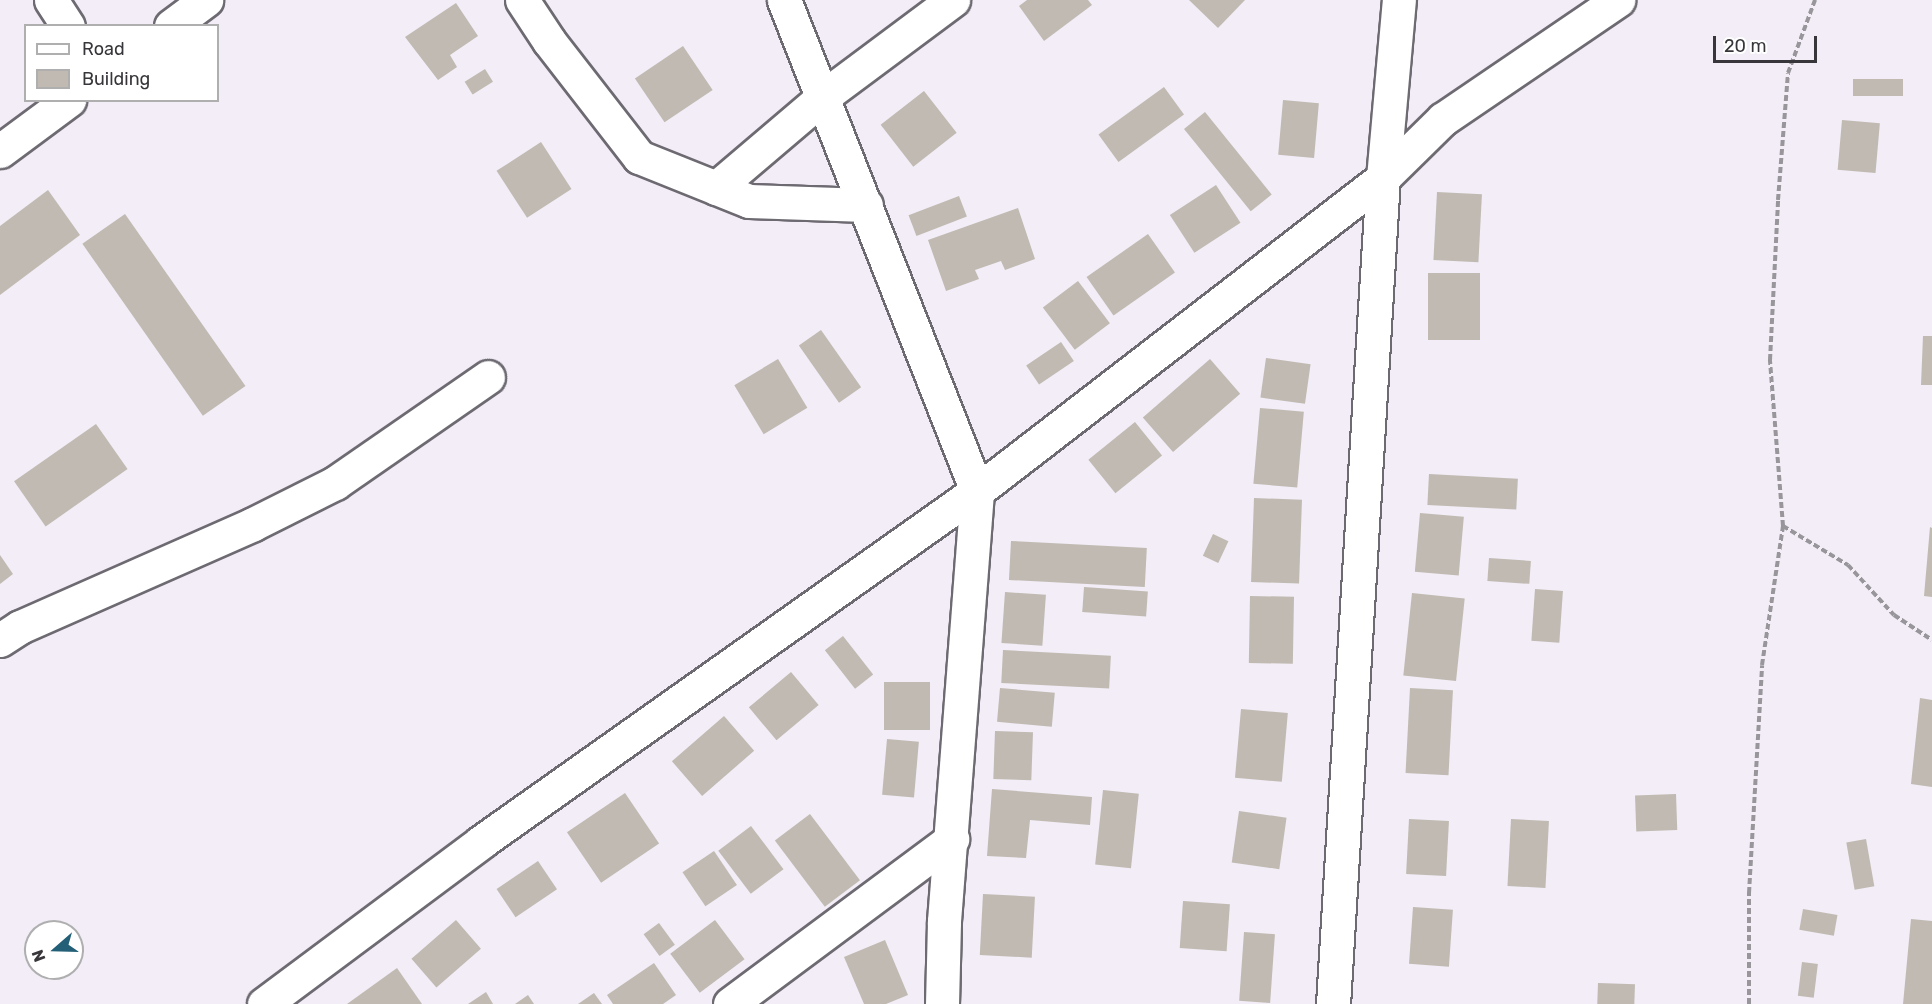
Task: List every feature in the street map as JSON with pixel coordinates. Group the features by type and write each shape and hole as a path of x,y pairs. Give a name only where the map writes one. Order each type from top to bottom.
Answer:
{"street":[{"path":"51,0 67,24"},
{"path":"174,24 206,0"},
{"path":"522,0 549,41 639,157 750,201 866,205"},
{"path":"784,0 824,96 977,491 942,1004"},
{"path":"716,188 824,96 953,0"},
{"path":"1333,1004 1383,178 1399,0"},
{"path":"264,1004 481,842 977,491 1383,178 1443,119 1618,0"},
{"path":"0,151 66,102"},
{"path":"0,640 20,627 335,483 488,377"},
{"path":"730,1004 952,839"}],"path":[{"path":"1749,1004 1749,893 1762,665 1783,526 1770,360 1778,201 1788,73 1815,0"},
{"path":"1783,526 1848,565 1894,615 1932,640"}],"building":[{"path":"1027,0 1088,0 1092,5 1044,41 1019,6"},
{"path":"1189,0 1245,0 1218,28"},
{"path":"456,3 478,36 450,55 457,67 438,80 405,37"},
{"path":"683,46 713,90 665,122 635,78"},
{"path":"485,69 493,82 473,94 465,82"},
{"path":"1853,79 1903,79 1903,96 1853,96"},
{"path":"1164,87 1184,115 1118,162 1098,135"},
{"path":"924,91 957,133 913,167 881,125"},
{"path":"1283,100 1319,103 1314,158 1278,155"},
{"path":"1205,112 1272,194 1251,211 1184,129"},
{"path":"1842,120 1880,123 1875,173 1838,170"},
{"path":"541,142 571,189 527,218 497,171"},
{"path":"1216,185 1241,223 1194,253 1170,215"},
{"path":"48,190 80,235 0,295 0,226"},
{"path":"1437,192 1482,194 1478,262 1433,260"},
{"path":"959,196 967,217 916,236 909,215"},
{"path":"1018,208 1035,259 1005,270 1001,261 975,270 979,279 946,291 928,240"},
{"path":"125,214 245,386 203,416 82,244"},
{"path":"1148,234 1175,273 1114,316 1087,277"},
{"path":"1428,273 1480,273 1480,340 1428,340"},
{"path":"1078,281 1110,323 1075,350 1043,307"},
{"path":"821,330 861,387 839,403 799,345"},
{"path":"1923,336 1932,336 1932,385 1921,385"},
{"path":"1061,342 1074,361 1039,385 1026,365"},
{"path":"1266,358 1311,364 1305,404 1260,398"},
{"path":"778,359 807,408 764,434 734,385"},
{"path":"1210,359 1240,394 1173,452 1143,417"},
{"path":"1260,408 1304,412 1297,488 1253,484"},
{"path":"1135,422 1162,455 1115,493 1088,460"},
{"path":"96,424 128,469 46,526 14,481"},
{"path":"1429,474 1518,479 1516,510 1427,505"},
{"path":"1254,498 1302,500 1299,584 1251,582"},
{"path":"1420,513 1464,517 1459,576 1415,572"},
{"path":"1930,527 1932,528 1932,597 1924,596"},
{"path":"1213,534 1228,541 1218,563 1203,556"},
{"path":"1011,541 1147,548 1145,587 1009,580"},
{"path":"0,555 13,574 0,584"},
{"path":"1489,558 1531,561 1529,584 1487,581"},
{"path":"1084,587 1148,591 1146,616 1082,612"},
{"path":"1535,589 1563,591 1559,643 1531,641"},
{"path":"1005,592 1046,595 1042,646 1001,643"},
{"path":"1412,593 1465,599 1456,681 1403,676"},
{"path":"1250,596 1294,597 1293,664 1249,663"},
{"path":"843,636 873,675 855,689 825,650"},
{"path":"1003,650 1111,656 1109,689 1001,683"},
{"path":"791,672 819,705 777,740 749,707"},
{"path":"884,682 930,682 930,730 884,730"},
{"path":"1000,688 1055,693 1052,727 997,722"},
{"path":"1410,688 1453,690 1448,775 1406,773"},
{"path":"1920,698 1932,700 1932,787 1911,784"},
{"path":"1241,709 1288,713 1282,782 1235,778"},
{"path":"724,716 754,751 702,796 672,761"},
{"path":"995,731 1033,732 1031,780 993,779"},
{"path":"887,739 919,742 914,798 882,795"},
{"path":"992,789 1092,797 1090,825 1030,820 1026,858 987,856"},
{"path":"1103,790 1139,794 1131,868 1095,865"},
{"path":"625,793 659,844 601,883 567,832"},
{"path":"1676,794 1677,830 1636,831 1635,795"},
{"path":"1239,811 1287,818 1279,869 1232,862"},
{"path":"810,814 860,880 825,907 775,840"},
{"path":"1409,819 1449,821 1446,876 1406,874"},
{"path":"1511,819 1549,821 1545,888 1507,886"},
{"path":"751,826 783,869 751,894 718,851"},
{"path":"1866,839 1874,886 1855,890 1846,842"},
{"path":"714,851 737,885 705,906 682,872"},
{"path":"538,861 557,889 516,917 497,889"},
{"path":"983,894 1035,897 1032,958 980,955"},
{"path":"1183,901 1230,904 1227,951 1180,948"},
{"path":"1413,907 1453,910 1449,967 1409,964"},
{"path":"1803,909 1837,915 1834,936 1799,930"},
{"path":"1911,919 1932,921 1932,1004 1903,1004"},
{"path":"456,920 481,949 436,987 411,959"},
{"path":"715,920 744,959 700,993 670,954"},
{"path":"659,923 675,945 659,956 644,934"},
{"path":"1244,932 1275,934 1270,1003 1239,1001"},
{"path":"885,940 908,995 886,1004 864,1004 844,957"},
{"path":"1802,962 1818,964 1814,998 1798,996"},
{"path":"654,963 676,995 663,1004 613,1004 607,995"},
{"path":"397,968 422,1004 347,1004"},
{"path":"1598,983 1635,984 1634,1004 1597,1004"},
{"path":"486,992 493,1004 468,1004"},
{"path":"594,993 602,1004 578,1004"},
{"path":"528,995 534,1004 515,1004"}]}
